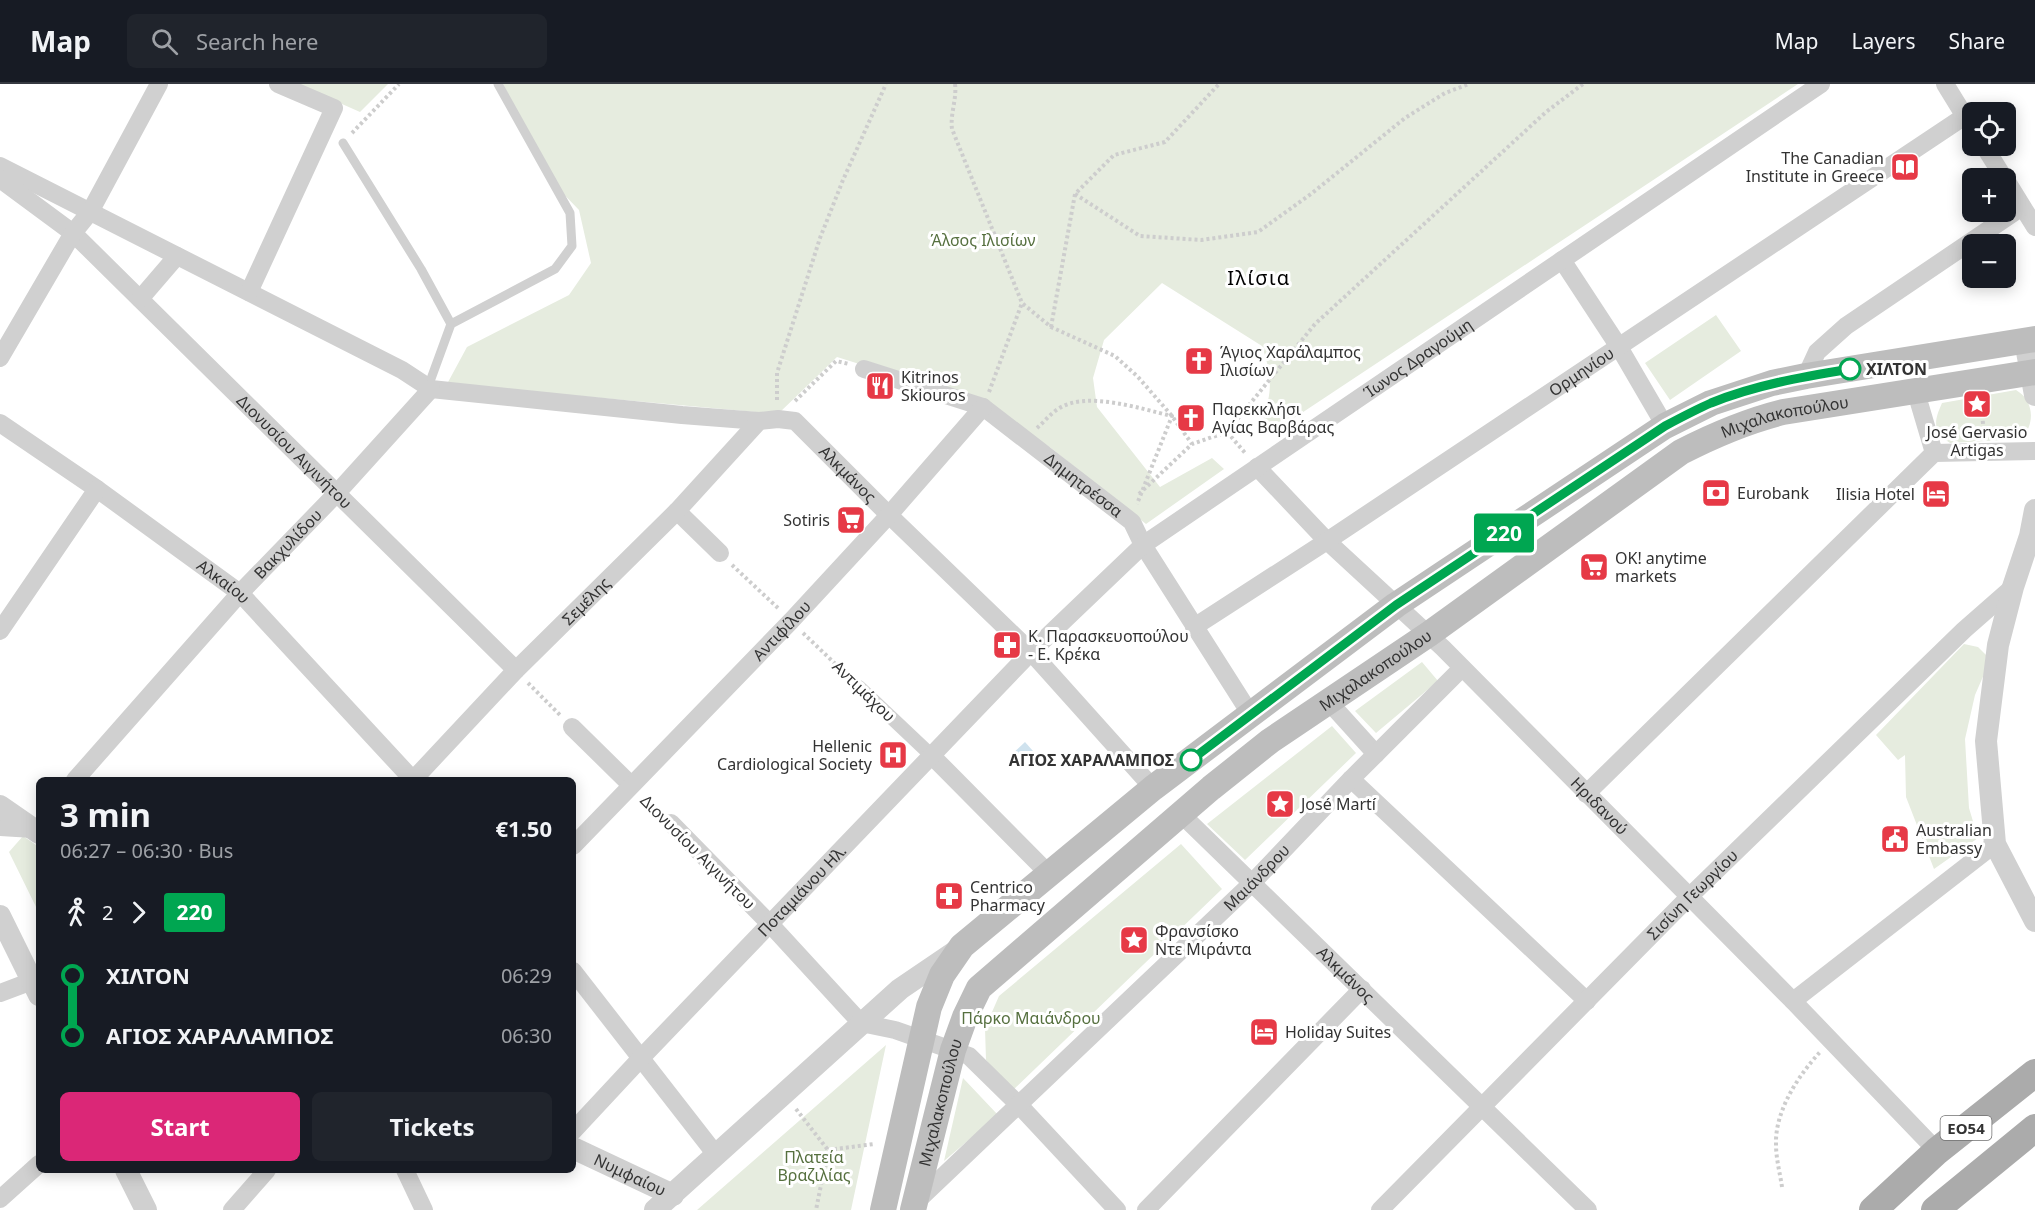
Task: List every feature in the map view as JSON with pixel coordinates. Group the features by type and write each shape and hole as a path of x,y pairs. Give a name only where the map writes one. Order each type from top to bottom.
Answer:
{"main road":[{"name":"Μιχαλακοπούλου","path":"883,1210 921,1039 933,992 942,975 962,946 1153,788 1396,605 1665,426 1711,403 1742,392 1806,376 2030,340"},
{"name":"Μιχαλακοπούλου","path":"914,1207 952,1050 972,999 988,979 1270,741 1429,634 1681,452 1729,429 1783,412 1915,389 2034,380"},
{"name":"ΕΟ54","path":"1873,1210 1937,1151 2035,1073"},
{"name":"ΕΟ54","path":"1935,1210 2035,1128"}],"street":[{"path":"0,358 73,233 90,212 159,84"},
{"path":"249,292 334,108 278,84"},
{"name":"Ίωνος Δραγούμη","path":"1031,652 1143,545 1821,84"},
{"path":"1945,84 1962,111"},
{"name":"Ορμηνίου","path":"1194,627 1328,541 1619,346 1962,126"},
{"path":"0,166 402,370 429,388"},
{"name":"Διονυσίου Αιγινήτου","path":"0,179 73,233 516,670"},
{"path":"2016,197 2035,227"},
{"path":"1806,376 1817,352 1846,326 2022,207"},
{"path":"140,299 177,256"},
{"path":"1562,260 1619,346 1665,426"},
{"path":"2030,340 2034,380"},
{"name":"Δημητρέσσα","path":"864,369 983,407 1132,522 1143,545 1251,715"},
{"name":"Αλκμάνος","path":"429,388 795,421 1031,652 1153,788"},
{"name":"Βακχυλίδου","path":"78,777 240,593 338,493 429,388"},
{"path":"1915,389 1934,453"},
{"name":"Αντιφίλου","path":"576,843 791,621 889,515 983,407"},
{"name":"Σεμέλης","path":"416,777 516,670 769,420"},
{"name":"Αλκαίου","path":"0,423 97,489 240,593 410,777"},
{"path":"1586,794 1934,453 2035,451"},
{"name":"Ηριδανού","path":"1257,467 1328,541 1429,634 1937,1151"},
{"path":"0,631 97,489"},
{"path":"2035,510 2032,536 2013,587 1998,645 1986,741 1995,844 2035,921"},
{"path":"677,511 720,553"},
{"name":"Σισίνη Γεωργίου","path":"1380,1210 1689,897 1964,630 2013,587"},
{"name":"Ποταμιάνου Ηλ.","path":"576,1128 1031,652"},
{"name":"Μαιάνδρου","path":"914,1207 1252,883 1351,779 1462,668"},
{"name":"Αντιμάχου","path":"859,687 932,756 1049,874"},
{"path":"1329,702 1376,754"},
{"name":"Διονυσίου Αιγινήτου","path":"572,727 632,785"},
{"path":"1351,779 1587,1001"},
{"path":"0,807 36,827"},
{"name":"Αλκμάνος","path":"1181,814 1588,1210"},
{"name":"Διονυσίου Αιγινήτου","path":"671,823 771,924 861,1023"},
{"path":"0,826 36,828"},
{"path":"1792,1001 1995,844"},
{"path":"0,916 5,935 35,988 0,993"},
{"name":"Μιχαλακοπούλου","path":"655,1210 677,1202 717,1156 861,1023 900,989 962,946"},
{"path":"576,975 717,1156"},
{"path":"1146,1210 1362,990"},
{"path":"861,1023 895,1030 969,1056 1019,1105 1117,1210"},
{"name":"Νυμφαίου","path":"576,1150 677,1202"},
{"path":"0,1199 36,1167"},
{"path":"128,1173 146,1210"},
{"path":"232,1210 264,1173"},
{"path":"406,1173 424,1210"}],"lane":[{"path":"429,388 451,324 555,269 572,246 570,213 498,84"},
{"path":"343,142 421,269 451,324"}],"path":[{"path":"343,142 399,84"},
{"path":"769,420 777,373 820,238 886,84"},
{"path":"955,84 956,92 951,116 952,129 1022,303 1051,327 1115,356 1138,377 1172,416 1192,444"},
{"path":"1051,327 1075,194 1114,155 1165,142 1219,84"},
{"path":"1075,194 1140,236 1201,240 1258,232 1311,194 1405,118 1445,93 1469,84"},
{"path":"1139,494 1192,444 1227,432 1315,324 1546,112 1583,84"},
{"path":"983,407 1022,303"},
{"path":"769,420 836,361"},
{"path":"1024,440 1059,408 1088,399 1123,404 1172,416"},
{"path":"1981,399 1985,439"},
{"path":"1132,522 1139,494 1172,416"},
{"path":"1227,432 1257,467"},
{"name":"Αντιμάχου","path":"720,553 859,687"},
{"path":"538,692 572,727"},
{"name":"Διονυσίου Αιγινήτου","path":"632,785 671,823"},
{"path":"1782,1187 1776,1143 1777,1128 1783,1110 1806,1067 1831,1041"},
{"path":"784,1094 828,1150 816,1210"},
{"path":"828,1150 874,1144"}],"green space":[{"path":"297,84 388,84 360,112"},
{"name":"Άλσος Ιλισίων","path":"503,84 1798,84 1270,434 1262,421 1270,384 1262,346 1162,283 1104,340 1093,378 1097,407 1160,487 1212,458 1224,469 1146,524 1051,448 984,403 837,357 778,414 447,384 467,347 569,295 591,263 579,210 551,181"},
{"path":"1716,315 1741,351 1670,400 1645,363"},
{"path":"2016,390 2027,400 2031,413 2029,427 2021,439 1950,443 1937,430 1936,420 1942,403"},
{"path":"1964,644 1978,647 1986,655 1985,672 1975,695 1965,739 1969,808 1978,838 1934,869 1906,797 1905,755 1898,760 1876,735"},
{"path":"1422,662 1438,681 1376,733 1355,711"},
{"path":"1332,726 1356,753 1245,860 1207,824"},
{"path":"23,836 36,845 36,907 9,852"},
{"name":"Πάρκο Μαιάνδρου","path":"1181,844 1222,889 1012,1091 986,1060 985,1028 999,996"},
{"name":"Πλατεία Βραζιλίας","path":"886,1045 851,1210 697,1210"},
{"path":"963,1078 998,1115 944,1161"}],"water":[{"path":"1025,742 1033,751 1018,766 1009,757"}],"bus line":[{"name":"220","path":"1191,760 1396,605 1665,426 1711,403 1742,392 1772,383 1850,369"}],"place":[{"name":"The Canadian Institute in Greece","path":"1905,167"},
{"name":"Άγιος Χαράλαμπος Ιλισίων","path":"1199,361"},
{"name":"ΧΙΛΤΟΝ","path":"1850,369"},
{"name":"Kitrinos Skiouros","path":"880,386"},
{"name":"José Gervasio Artigas","path":"1977,404"},
{"name":"Παρεκκλήσι Αγίας Βαρβάρας","path":"1191,418"},
{"name":"Eurobank","path":"1716,493"},
{"name":"Ilisia Hotel","path":"1936,494"},
{"name":"Sotiris","path":"851,520"},
{"name":"OK! anytime markets","path":"1594,567"},
{"name":"Κ. Παρασκευοπούλου - Ε. Κρέκα","path":"1007,645"},
{"name":"Hellenic Cardiological Society","path":"893,755"},
{"name":"ΑΓΙΟΣ ΧΑΡΑΛΑΜΠΟΣ","path":"1191,760"},
{"name":"José Martí","path":"1280,804"},
{"name":"Australian Embassy","path":"1895,839"},
{"name":"Centrico Pharmacy","path":"949,896"},
{"name":"Φρανσίσκο Ντε Μιράντα","path":"1134,940"},
{"name":"Holiday Suites","path":"1264,1032"}],"district":[{"name":"Iλίσια","path":"1259,277"}]}
